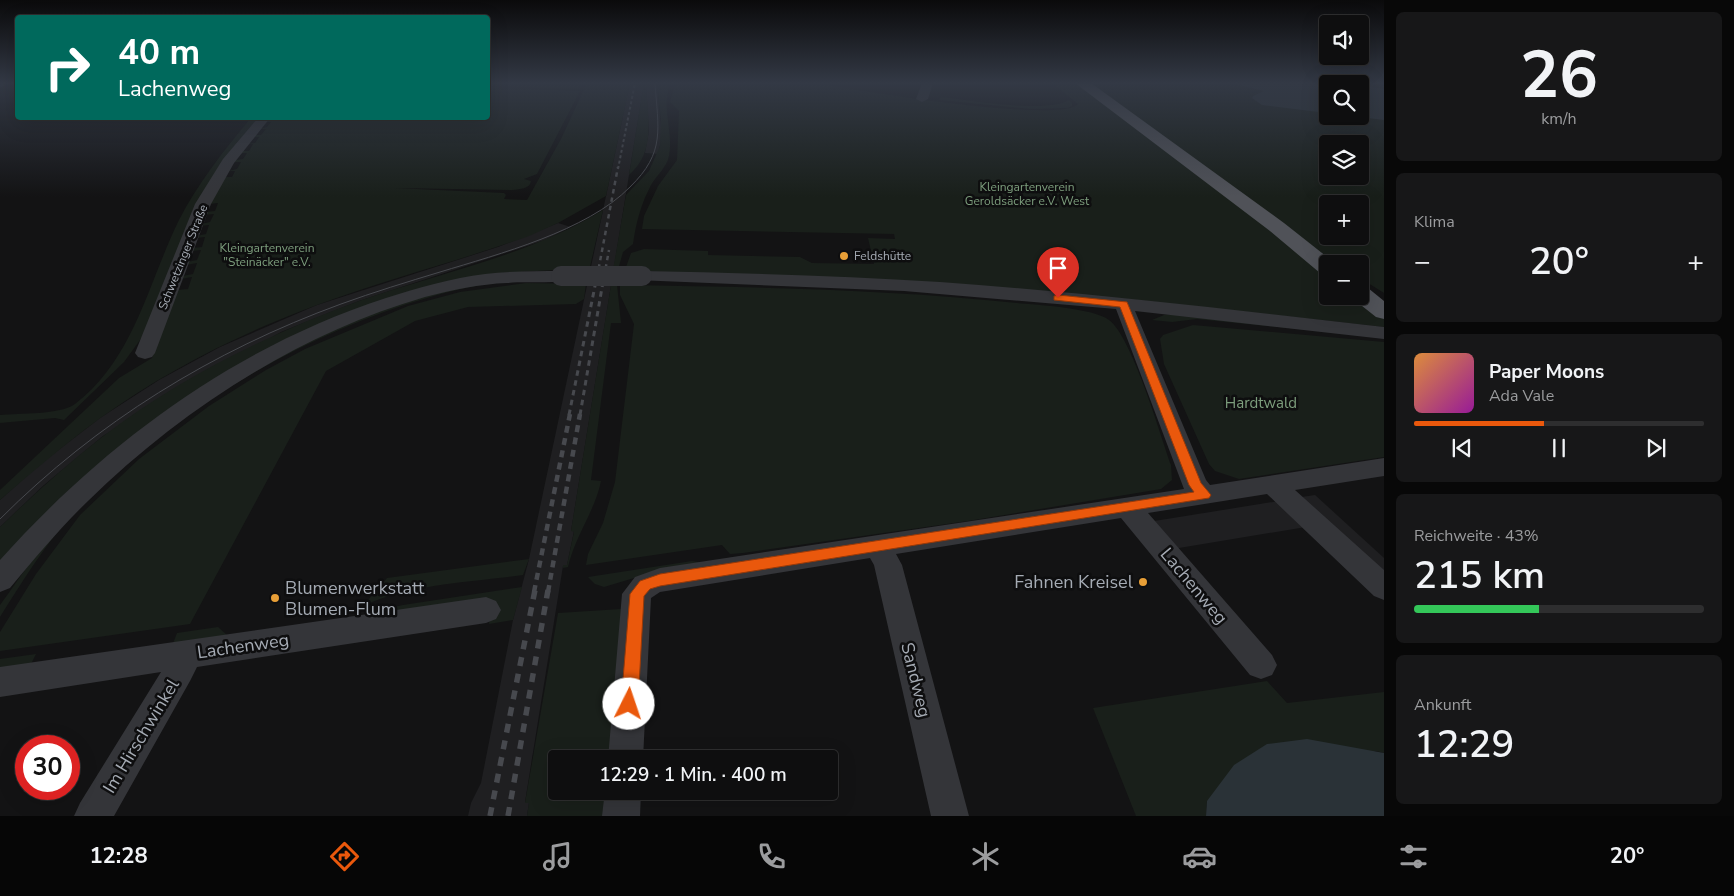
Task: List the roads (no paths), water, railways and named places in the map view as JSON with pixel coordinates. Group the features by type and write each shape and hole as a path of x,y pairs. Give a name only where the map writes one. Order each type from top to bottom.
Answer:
{"main road":[{"path":"1134,121 1277,227 1319,261"},
{"path":"1277,227 1319,255"},
{"path":"1369,287 1384,297"},
{"path":"1368,305 1381,326"}],"street":[{"name":"Schwetzinger Straße","path":"145,352 203,204 228,162 261,121"},
{"path":"0,580 78,494 121,457 195,401 255,364 337,324 423,293 493,278 642,276 865,284 1001,293 1381,326"},
{"path":"1123,304 1195,485 1205,495"},
{"path":"626,750 637,594 645,585 660,580 1384,467"},
{"path":"1272,484 1384,588"},
{"name":"Lachenweg","path":"1128,507 1261,665"},
{"name":"Sandweg","path":"878,546 888,566 950,816"},
{"name":"Lachenweg","path":"0,682 486,610"},
{"name":"Im Hirschwinkel","path":"93,816 179,671 186,654"},
{"path":"621,816 622,800"}],"tram line":[{"path":"0,519 76,451 158,393 202,367 293,323 403,283 515,249 567,228 612,203 630,187 650,162 655,151 658,121"}],"railway":[{"path":"618,169 627,121"},
{"path":"597,277 618,167"},
{"path":"604,277 609,250"},
{"path":"569,415 597,276"},
{"path":"580,415 604,276"},
{"path":"534,592 570,414"},
{"path":"548,592 580,414"},
{"path":"490,816 535,590"},
{"path":"508,816 548,590"}],"place":[{"name":"Feldshütte","path":"844,256"},
{"name":"Fahnen Kreisel","path":"1143,582"},
{"name":"Blumenwerkstatt Blumen-Flum","path":"275,598"}],"park label":[{"name":"Kleingartenverein Geroldsäcker e.V. West","path":"1027,194"},
{"name":"Kleingartenverein \"Steinäcker\" e.V.","path":"267,255"},
{"name":"Hardtwald","path":"1261,403"}]}
